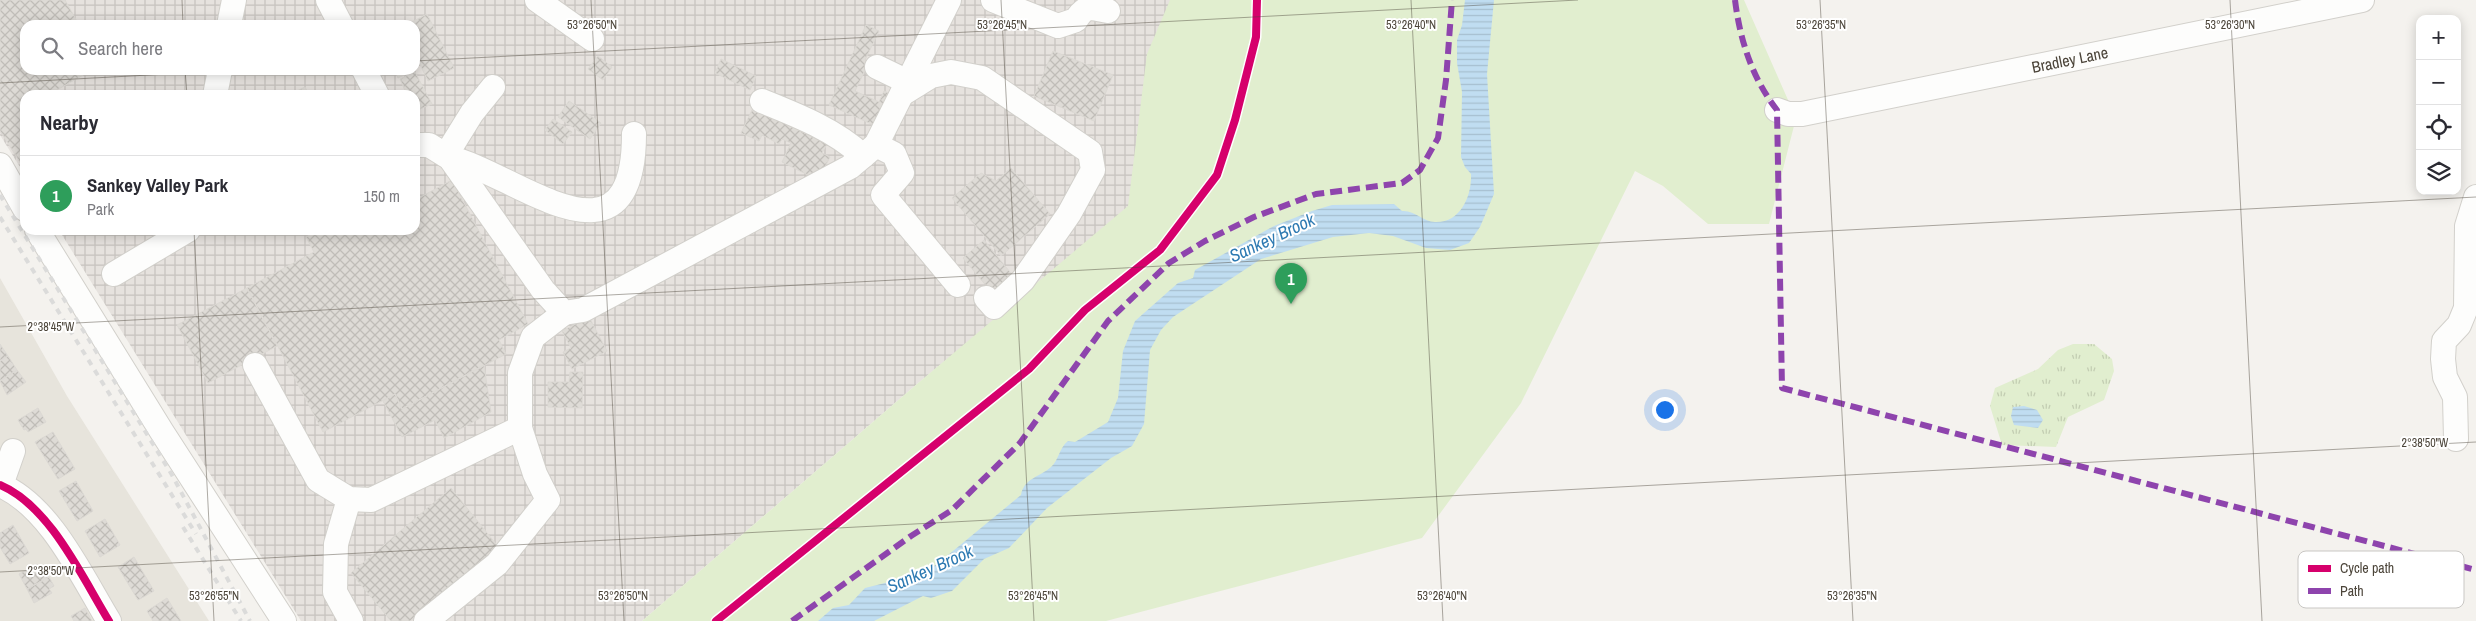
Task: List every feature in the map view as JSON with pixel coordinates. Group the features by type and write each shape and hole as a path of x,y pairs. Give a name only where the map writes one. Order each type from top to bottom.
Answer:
{"street":[{"path":"230,20 234,0"},
{"path":"328,0 338,20"},
{"path":"537,0 592,39"},
{"path":"993,0 1058,26 1076,20 1082,11 1087,8 1108,11"},
{"name":"Bradley Lane","path":"1777,110 1788,114 1802,114 2362,0"},
{"path":"426,621 497,564 548,500 535,474 520,428 520,373 533,337 564,313 583,310 850,168 869,150 905,88 946,1"},
{"path":"877,67 905,88"},
{"path":"905,88 931,76 951,72 982,78 1090,152 1093,170 1069,214 1023,280 994,307 986,298"},
{"path":"216,90 219,75"},
{"path":"367,75 374,90"},
{"path":"448,156 472,113 493,87"},
{"path":"762,101 807,120 853,146 894,154 902,173 883,195 958,285"},
{"path":"420,145 430,145 448,156 469,162 541,199 567,208 591,210 608,206 623,192 634,159 634,134"},
{"path":"448,156 543,290 564,313"},
{"path":"0,165 20,200"},
{"path":"2456,439 2455,397 2445,377 2444,341 2459,324 2466,308 2468,288 2467,226 2476,197"},
{"path":"40,235 162,432 284,621"},
{"path":"114,274 180,235"},
{"path":"255,365 318,480 349,499 371,500 520,428"},
{"path":"12,451 1,485 18,494 41,517 59,540 109,621"},
{"path":"349,499 336,544 336,592 351,621"}],"shaded area":[{"path":"0,0 1173,0 1129,210 917,384 642,621 301,621 62,235 420,235 420,90 20,90 20,167 0,135"},
{"path":"0,278 67,396 209,621 0,621"}],"green space":[{"path":"1170,0 1744,0 1796,118 1769,224 1708,224 1663,186 1635,171 1521,403 1422,538 1106,621 642,621 917,384 1128,206 1147,54"},
{"path":"2073,344 2094,344 2112,359 2114,371 2104,400 2068,417 2056,447 2002,445 1990,406 1995,388 2038,369 2058,350"}],"water":[{"name":"Sankey Brook","path":"1465,0 1494,0 1487,74 1494,194 1480,227 1469,243 1450,250 1426,248 1393,236 1369,233 1333,237 1261,259 1173,317 1161,330 1150,350 1144,424 1132,446 1111,458 1047,508 1009,548 984,559 952,591 931,598 923,596 874,621 818,621 833,608 849,605 865,588 893,581 936,565 1021,495 1029,481 1051,467 1068,441 1075,442 1108,422 1118,398 1123,351 1135,321 1178,283 1193,278 1195,270 1274,226 1332,205 1394,204 1402,211 1411,212 1435,222 1452,218 1458,213 1467,199 1471,182 1471,174 1465,167 1461,157 1462,92 1457,63 1457,40 1462,25"},
{"path":"2024,406 2037,410 2043,420 2038,428 2014,425 2011,416 2013,407"}],"building":[{"path":"0,0 65,0 76,20 20,20 20,75 83,75 57,90 20,90 20,162 0,131"},
{"path":"427,14 454,68 428,81 420,64 420,20 416,20"},
{"path":"866,25 879,31 865,60 869,62 855,91 879,102 884,91 891,94 876,126 829,105"},
{"path":"1053,51 1113,75 1094,121 1034,96"},
{"path":"598,56 612,67 603,80 588,69"},
{"path":"721,59 756,76 750,90 715,73"},
{"path":"409,75 417,75 432,104 420,109 420,90 405,90 400,79"},
{"path":"569,101 601,123 590,139 558,117"},
{"path":"753,108 827,144 822,153 830,157 818,180 782,162 791,143 782,139 779,144 762,135 759,141 741,133"},
{"path":"553,119 572,132 563,144 545,130"},
{"path":"1011,168 1050,214 1001,256 952,198 981,173 996,181"},
{"path":"452,180 528,324 499,340 506,354 402,409 395,394 323,432 247,288 314,252 306,237 310,235 420,235 420,197"},
{"path":"984,240 1014,277 993,294 963,258"},
{"path":"247,288 277,346 208,383 177,325"},
{"path":"589,317 607,351 572,369 563,352 571,348 562,331"},
{"path":"0,344 8,356 0,361"},
{"path":"8,356 17,370 0,381 0,361"},
{"path":"484,365 491,412 444,438 435,420 402,437 383,401 395,394 402,409"},
{"path":"17,370 26,382 7,395 0,381"},
{"path":"570,372 583,372 582,408 548,407 548,382 569,382"},
{"path":"38,408 46,422 28,432 26,429 24,430 18,420"},
{"path":"53,432 75,469 58,479 35,442"},
{"path":"76,481 93,511 77,521 59,491"},
{"path":"451,488 500,549 410,621 391,621 351,573"},
{"path":"105,519 120,545 100,557 85,531"},
{"path":"13,525 29,553 10,564 0,547 0,533"},
{"path":"134,557 154,591 138,600 118,567"},
{"path":"37,564 40,570 44,567 49,577 27,589 19,574"},
{"path":"49,577 54,586 49,589 52,593 34,603 27,589"},
{"path":"167,598 181,621 153,621 147,611"},
{"path":"85,608 92,621 74,621 71,616"}],"railway":[{"path":"0,195 20,228"},
{"path":"0,217 196,534"},
{"path":"25,235 172,475 250,621"},
{"path":"183,527 241,621"}],"marked path":[{"path":"792,621 911,536 952,510 1020,443 1108,321 1169,263 1205,241 1254,217 1316,194 1402,183 1420,170 1438,138 1446,80 1452,0"},
{"path":"1735,0 1740,30 1748,58 1768,98 1777,110 1782,388 2404,551"},
{"path":"2464,567 2476,570"}],"cycle path":[{"path":"716,621 1029,369 1085,310 1160,250 1217,175 1235,120 1256,37 1257,0"},
{"path":"0,485 18,495 49,526 76,564 109,621"}],"place":[{"name":"Sankey Valley Park","path":"1291,304"}]}
